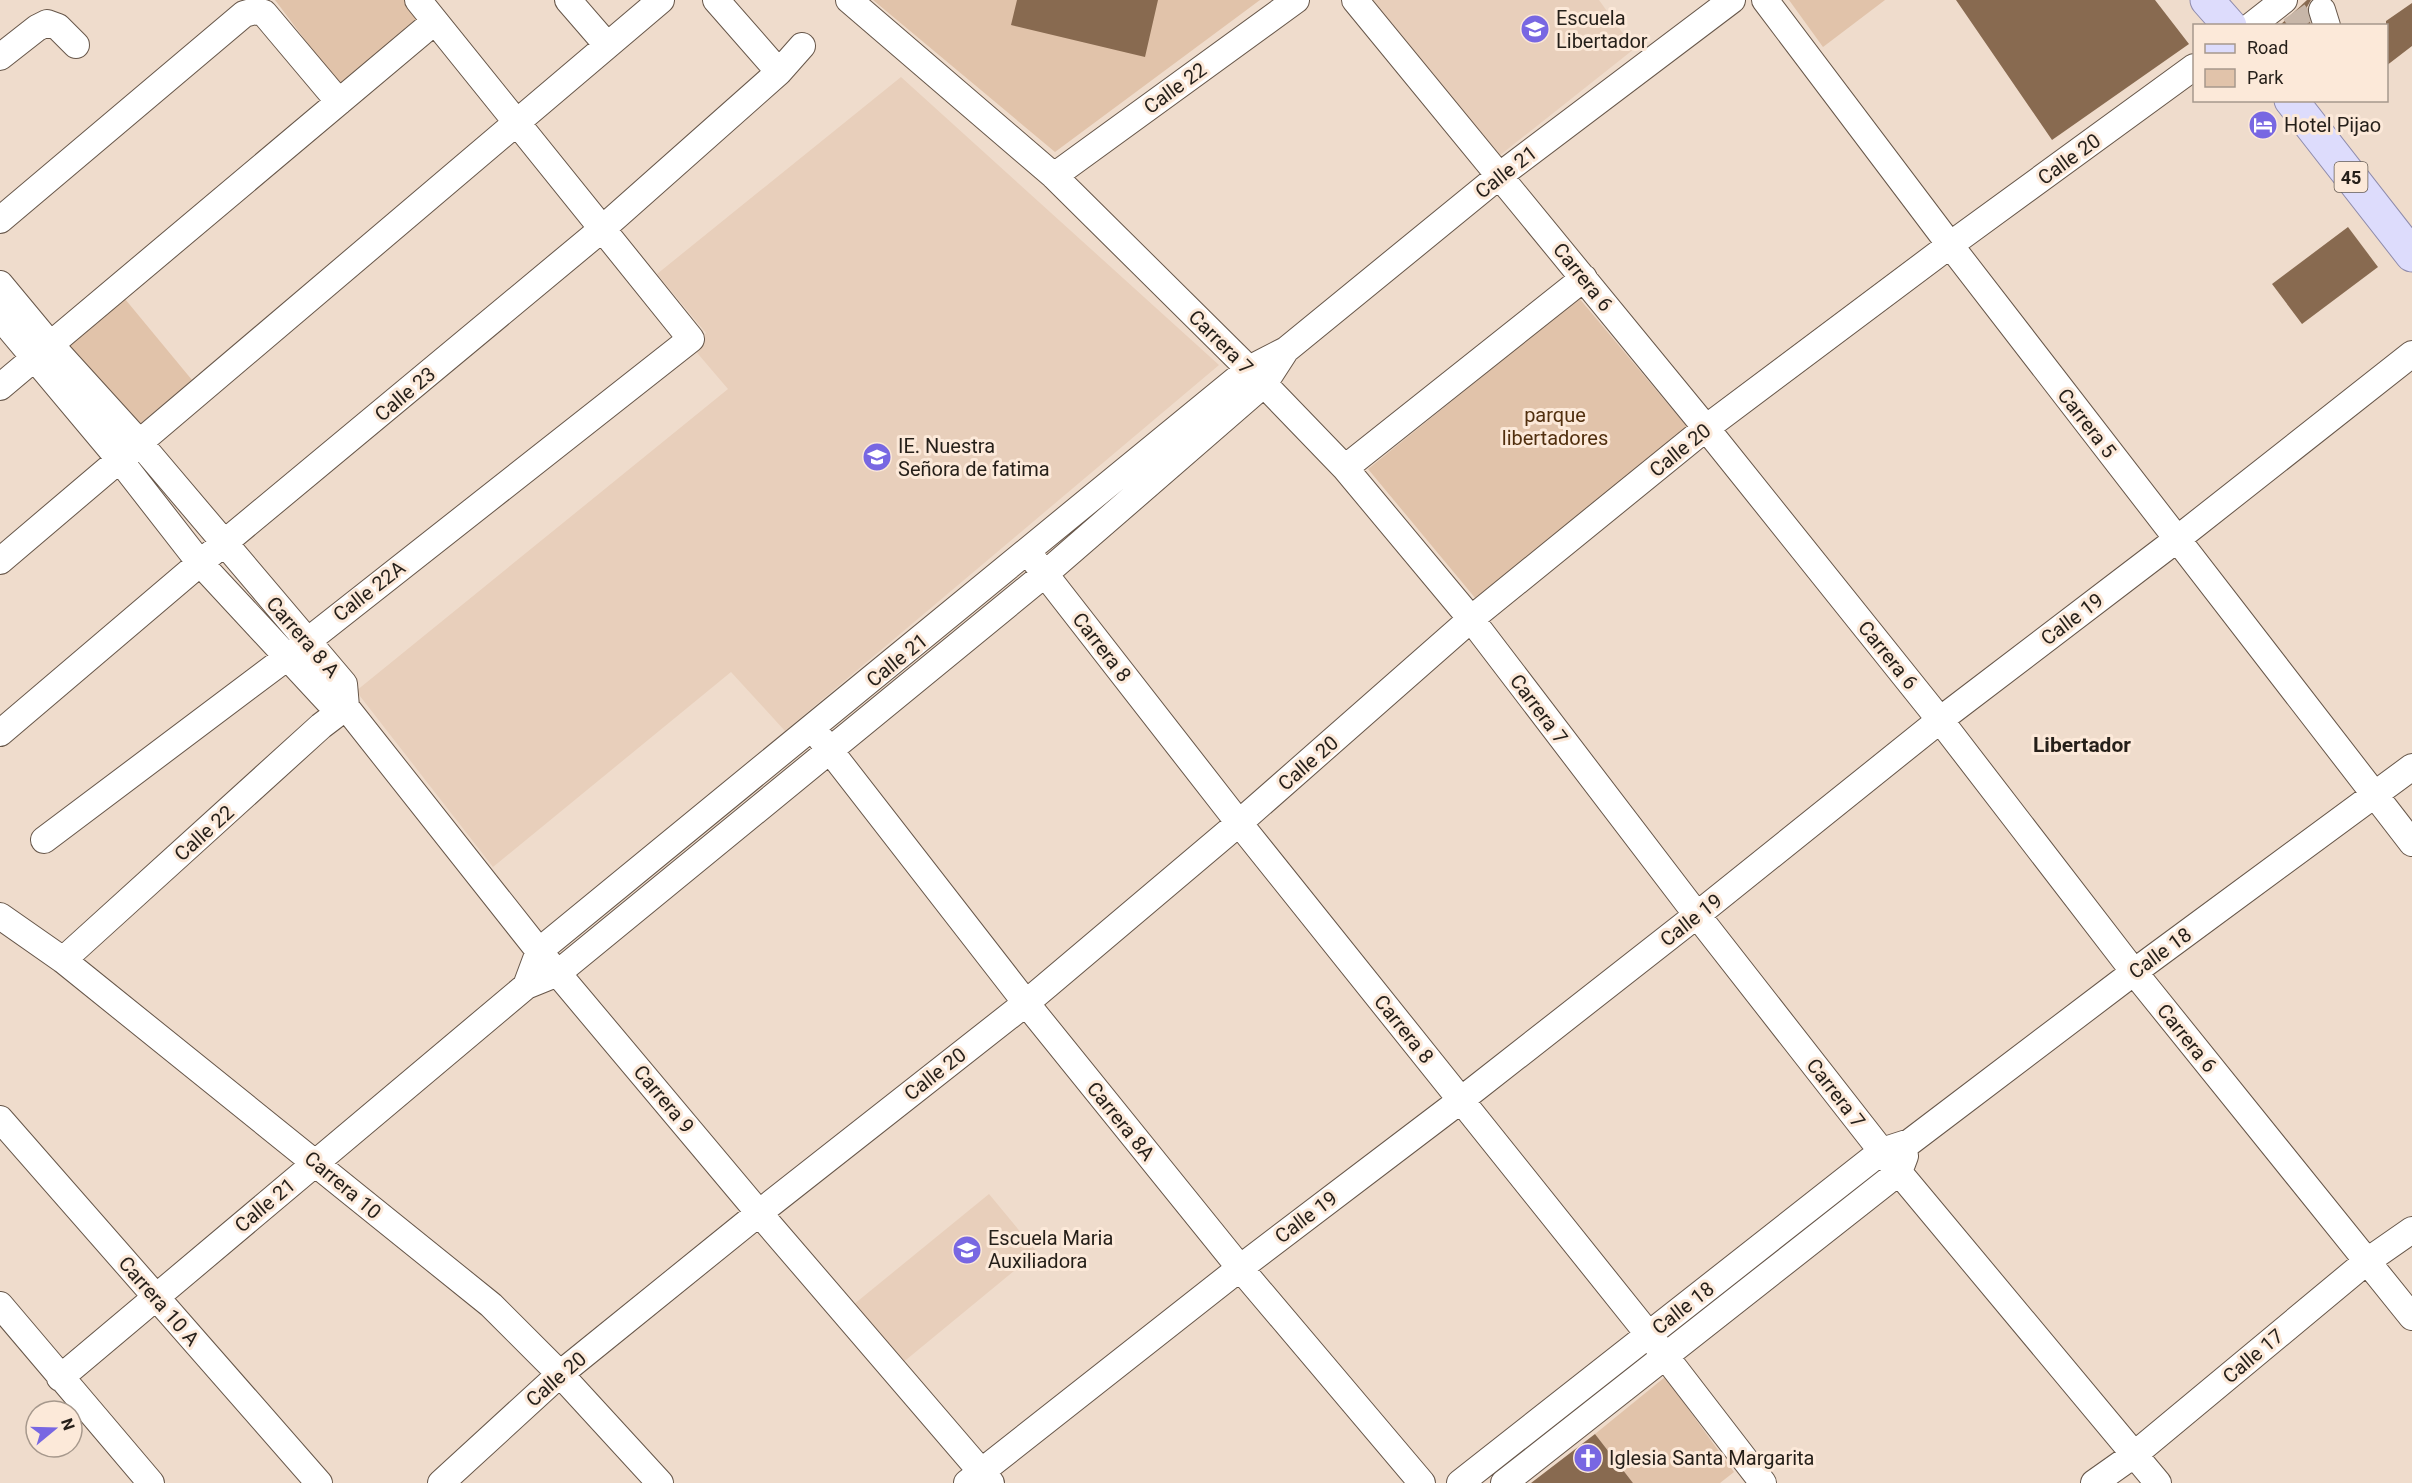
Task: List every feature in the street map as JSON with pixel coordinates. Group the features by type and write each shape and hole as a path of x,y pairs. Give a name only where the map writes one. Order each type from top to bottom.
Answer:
{"main road":[{"path":"2207,0 2228,24"},
{"name":"45","path":"2304,105 2412,255"}],"street":[{"path":"418,0 516,125 602,229"},
{"path":"568,0 607,45"},
{"path":"0,561 138,441 516,125 661,0"},
{"path":"716,0 779,72"},
{"name":"Carrera 7","path":"849,0 1054,176 1257,377 1345,468 1471,619 1697,915 1882,1151 2158,1483"},
{"name":"Calle 22","path":"1054,176 1296,0"},
{"name":"Carrera 6","path":"1356,0 1706,428 1940,720 2134,972 2412,1317"},
{"name":"Calle 21","path":"60,1378 526,986 558,973 1045,574 1286,350 1499,176 1732,0"},
{"name":"Carrera 5","path":"1765,0 2176,540 2412,843"},
{"path":"2254,24 2287,4"},
{"path":"0,220 244,14 255,11 264,12 339,102"},
{"path":"0,387 434,22"},
{"path":"0,57 37,28 47,23 58,27 76,45"},
{"name":"Calle 23","path":"0,734 200,563 602,229 779,72 802,46"},
{"name":"Calle 20","path":"441,1483 560,1374 759,1213 1026,1003 1239,823 1471,619 1706,428 1950,245 2193,68"},
{"name":"Calle 22A","path":"44,840 286,658 691,339 602,229"},
{"path":"1345,468 1584,278"},
{"name":"Carrera 8 A","path":"0,284 42,351 119,459 200,563 328,701 346,707 344,684 223,545 138,441 42,351 0,317"},
{"name":"Calle 19","path":"980,1479 1240,1268 1461,1100 1940,720 2176,540 2412,354"},
{"name":"Calle 21","path":"526,986 539,951 1028,552 1257,377"},
{"name":"Carrera 8","path":"1028,552 1239,823 1649,1335 1763,1483"},
{"name":"Calle 22","path":"63,960 321,726 346,707"},
{"name":"Carrera 9","path":"346,707 539,951 980,1479"},
{"name":"Carrera 8A","path":"812,729 1026,1003 1240,1268 1422,1483"},
{"name":"Calle 18","path":"1460,1483 1882,1151 1910,1142 2134,972 2412,767"},
{"name":"Carrera 10","path":"0,916 63,960 491,1305 560,1374 660,1483"},
{"name":"Carrera 10 A","path":"0,1119 319,1483"},
{"path":"1899,1172 1910,1142"},
{"name":"Calle 18","path":"1504,1483 1899,1172"},
{"name":"Calle 17","path":"2094,1483 2135,1454 2366,1262 2412,1230"},
{"path":"1770,1239 1786,1260"},
{"path":"0,1305 151,1483"},
{"path":"1547,1416 1563,1436"}],"shaded area":[{"path":"1373,0 1599,0 1634,49 1499,156"},
{"name":"IE. Nuestra Señora de fatima","path":"901,77 1219,365 785,731 731,672 493,867 356,691 728,389 693,348 706,333 657,274"},
{"path":"989,1194 1037,1252 901,1364 853,1305"}],"green space":[{"path":"275,0 412,0 424,18 339,85"},
{"path":"873,0 1260,0 1055,152"},
{"path":"1789,0 1885,0 1823,47"},
{"name":"parque libertadores","path":"1579,298 1688,428 1476,599 1368,469"},
{"path":"125,299 192,380 129,433 62,352"},
{"path":"1665,1377 1734,1472 1720,1483 1633,1483 1595,1434"}],"building":[{"path":"1017,0 1158,0 1145,57 1011,25"},
{"path":"1956,0 2155,0 2189,44 2052,140"},
{"path":"2307,0 2311,0 2307,7 2311,24 2281,24"},
{"path":"2412,3 2412,46 2388,64 2388,24 2386,21"},
{"path":"2348,227 2378,267 2302,324 2272,284"},
{"name":"Iglesia Santa Margarita","path":"1595,1434 1633,1483 1531,1483"}],"tunnel":[{"path":"2294,12 2303,24"}],"place":[{"name":"Escuela Libertador","path":"1535,29"},
{"name":"Hotel Pijao","path":"2263,125"},
{"name":"IE. Nuestra Señora de fatima","path":"877,457"},
{"name":"Escuela Maria Auxiliadora","path":"967,1250"},
{"name":"Iglesia Santa Margarita","path":"1588,1458"}],"district":[{"name":"Libertador","path":"2082,745"}]}
